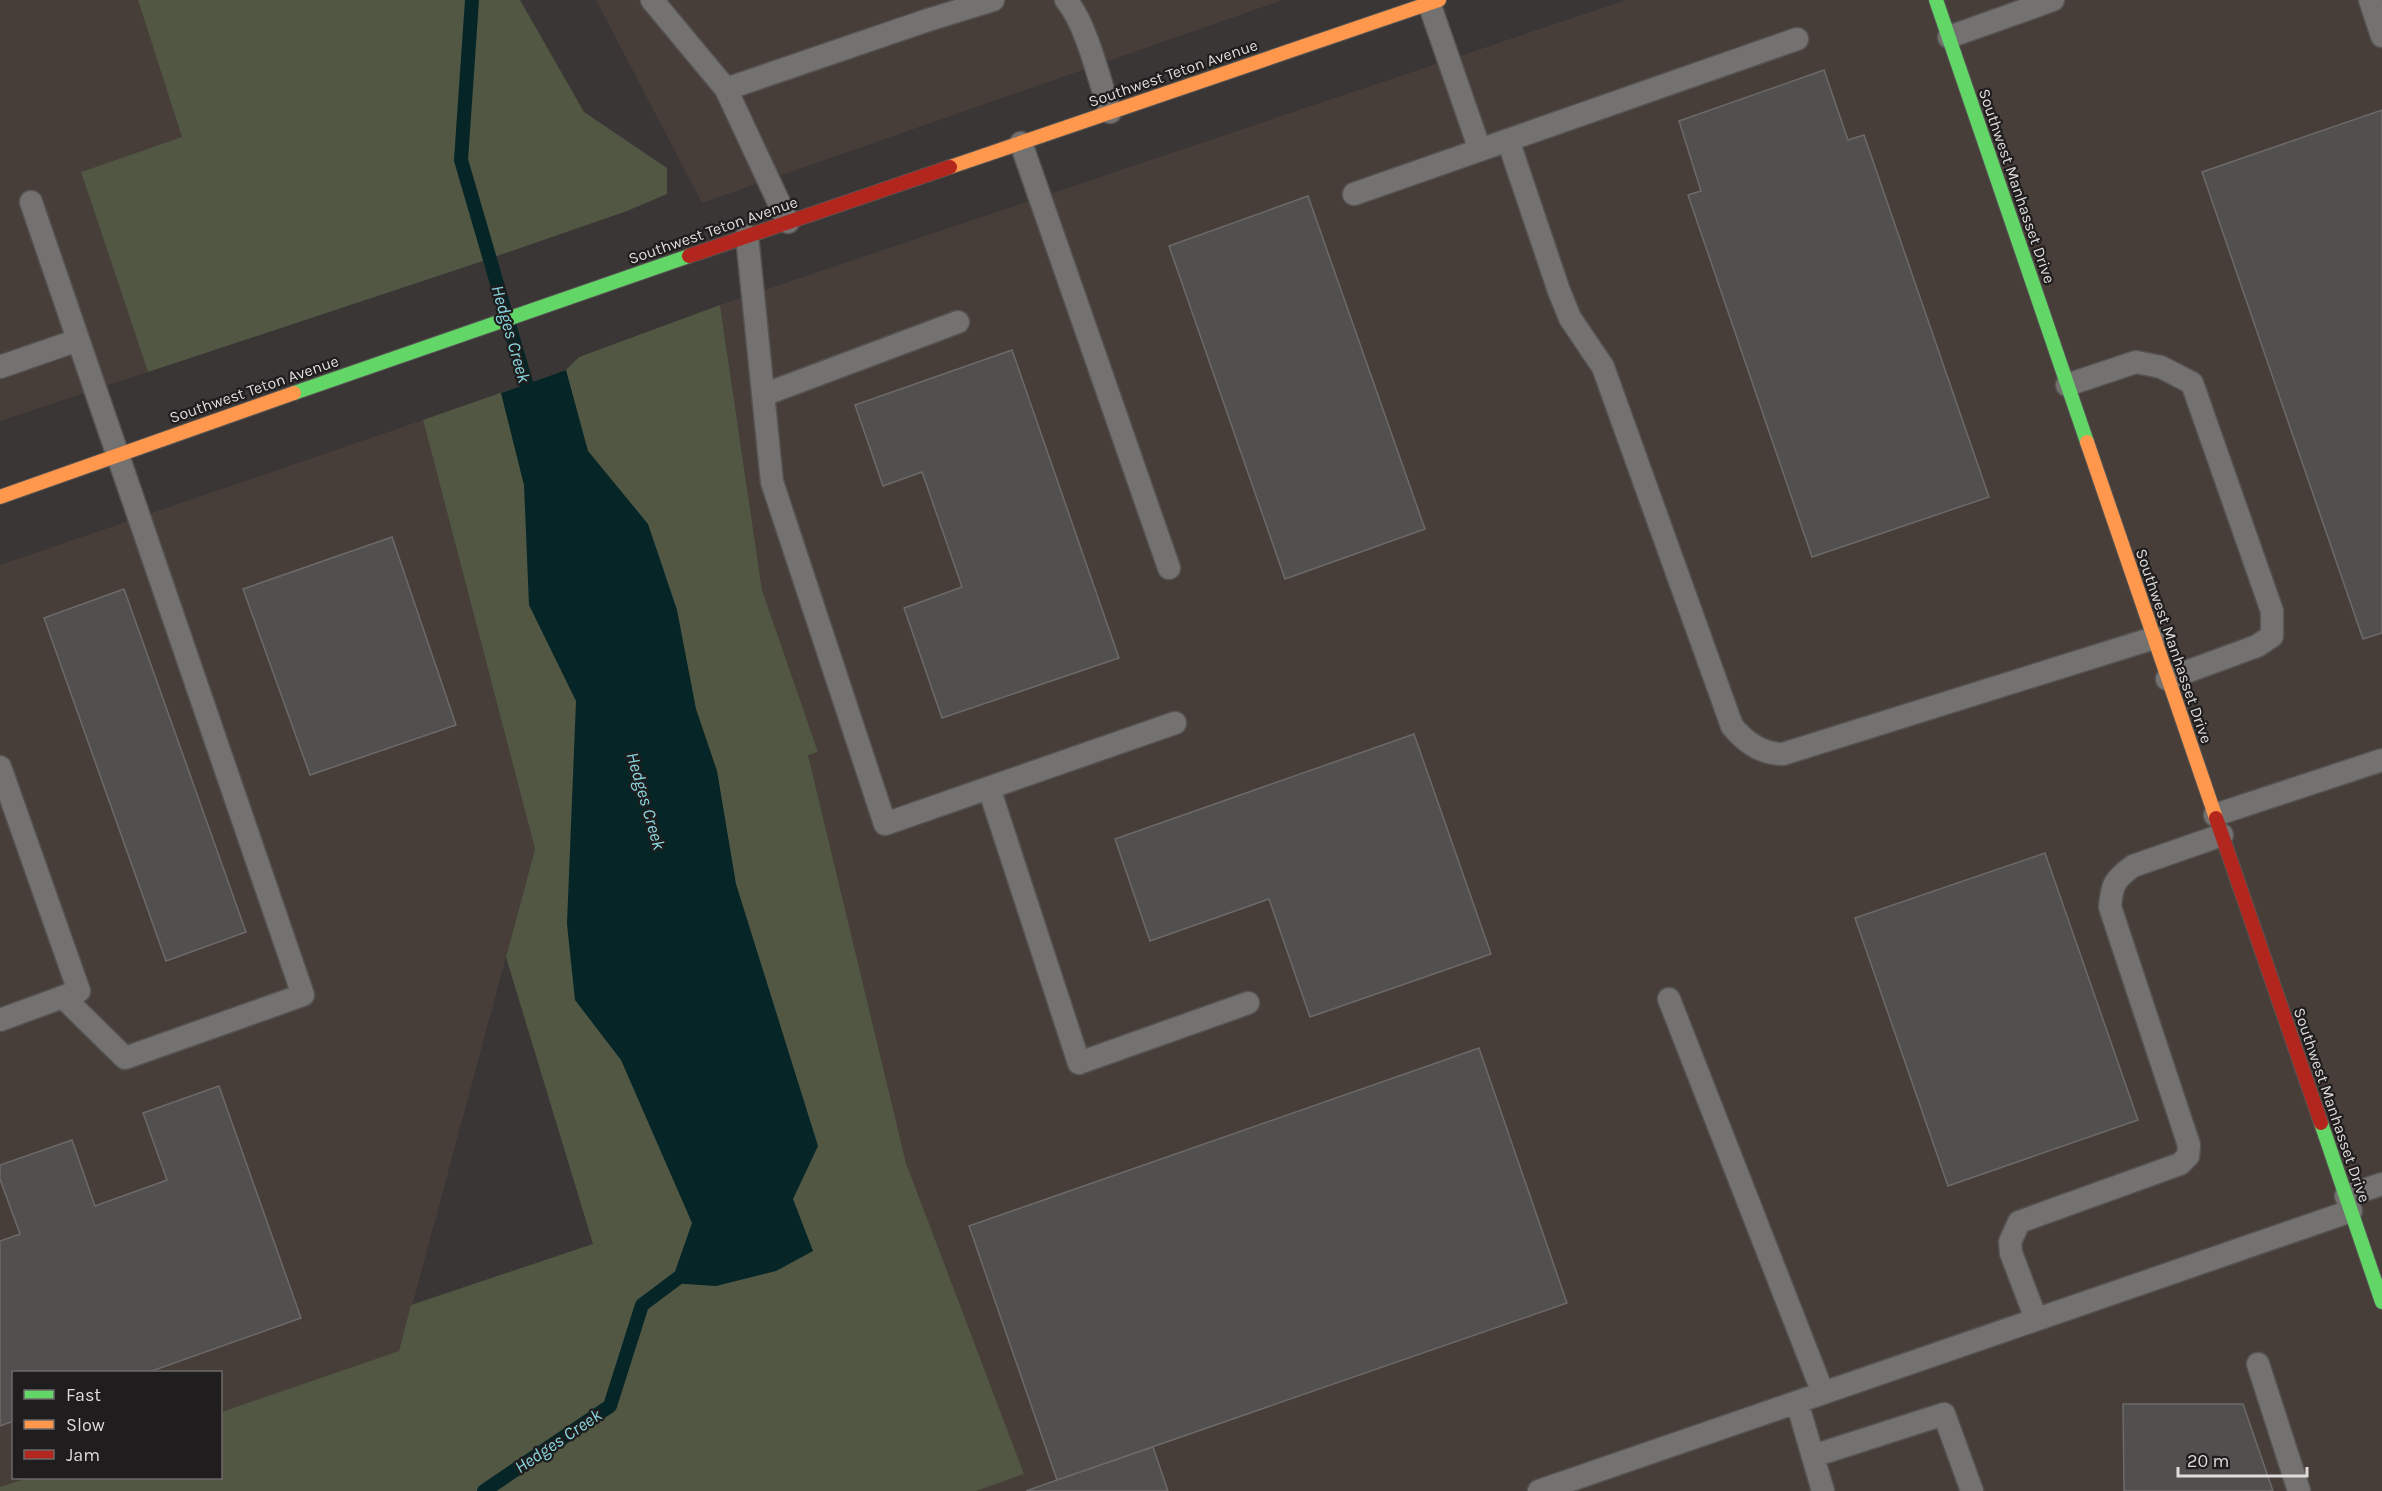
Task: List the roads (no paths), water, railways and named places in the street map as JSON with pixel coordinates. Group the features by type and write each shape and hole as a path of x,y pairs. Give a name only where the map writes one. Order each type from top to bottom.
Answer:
{"street":[{"name":"Southwest Manhasset Drive","path":"1936,0 2382,1302"},
{"name":"Southwest Teton Avenue","path":"0,497 477,328 1434,2"}],"lane":[{"path":"652,0 726,89 788,222"},
{"path":"726,89 993,0"},
{"path":"1066,0 1073,7 1110,112"},
{"path":"1949,37 2053,0"},
{"path":"2370,0 2382,36"},
{"path":"1434,2 1480,150"},
{"path":"1353,194 1797,39"},
{"path":"1508,140 1558,291 1570,318 1603,367 1732,726 1743,741 1773,754 1783,754 2154,638"},
{"path":"1021,143 1169,568"},
{"path":"31,202 303,995 125,1058 63,997"},
{"path":"747,236 772,482 885,824 1175,723"},
{"path":"763,395 958,322"},
{"path":"0,367 78,340"},
{"path":"2067,385 2136,362 2161,367 2192,383 2272,611 2272,636 2257,646 2167,679"},
{"path":"2036,1320 2011,1253 2010,1242 2019,1222 2180,1164 2188,1156 2189,1145 2110,907 2112,887 2122,874 2133,866 2219,825 2382,760"},
{"path":"0,767 79,991 0,1020"},
{"path":"989,788 1079,1063 1248,1003"},
{"path":"1669,999 1823,1393"},
{"path":"1539,1491 2036,1320 2348,1204 2382,1184"},
{"path":"2258,1364 2299,1491"},
{"path":"1797,1402 1823,1491"},
{"path":"1813,1456 1944,1414 1972,1491"}],"water":[{"path":"566,370 588,451 648,524 677,610 696,709 717,771 736,884 818,1146 793,1199 813,1251 776,1271 716,1286 671,1283 692,1223 621,1060 575,1000 567,924 576,701 529,605 524,485 501,393"}],"waterway":[{"name":"Hedges Creek","path":"472,0 461,160 531,400"},
{"name":"Hedges Creek","path":"484,1491 610,1406 642,1305 686,1272"}]}
